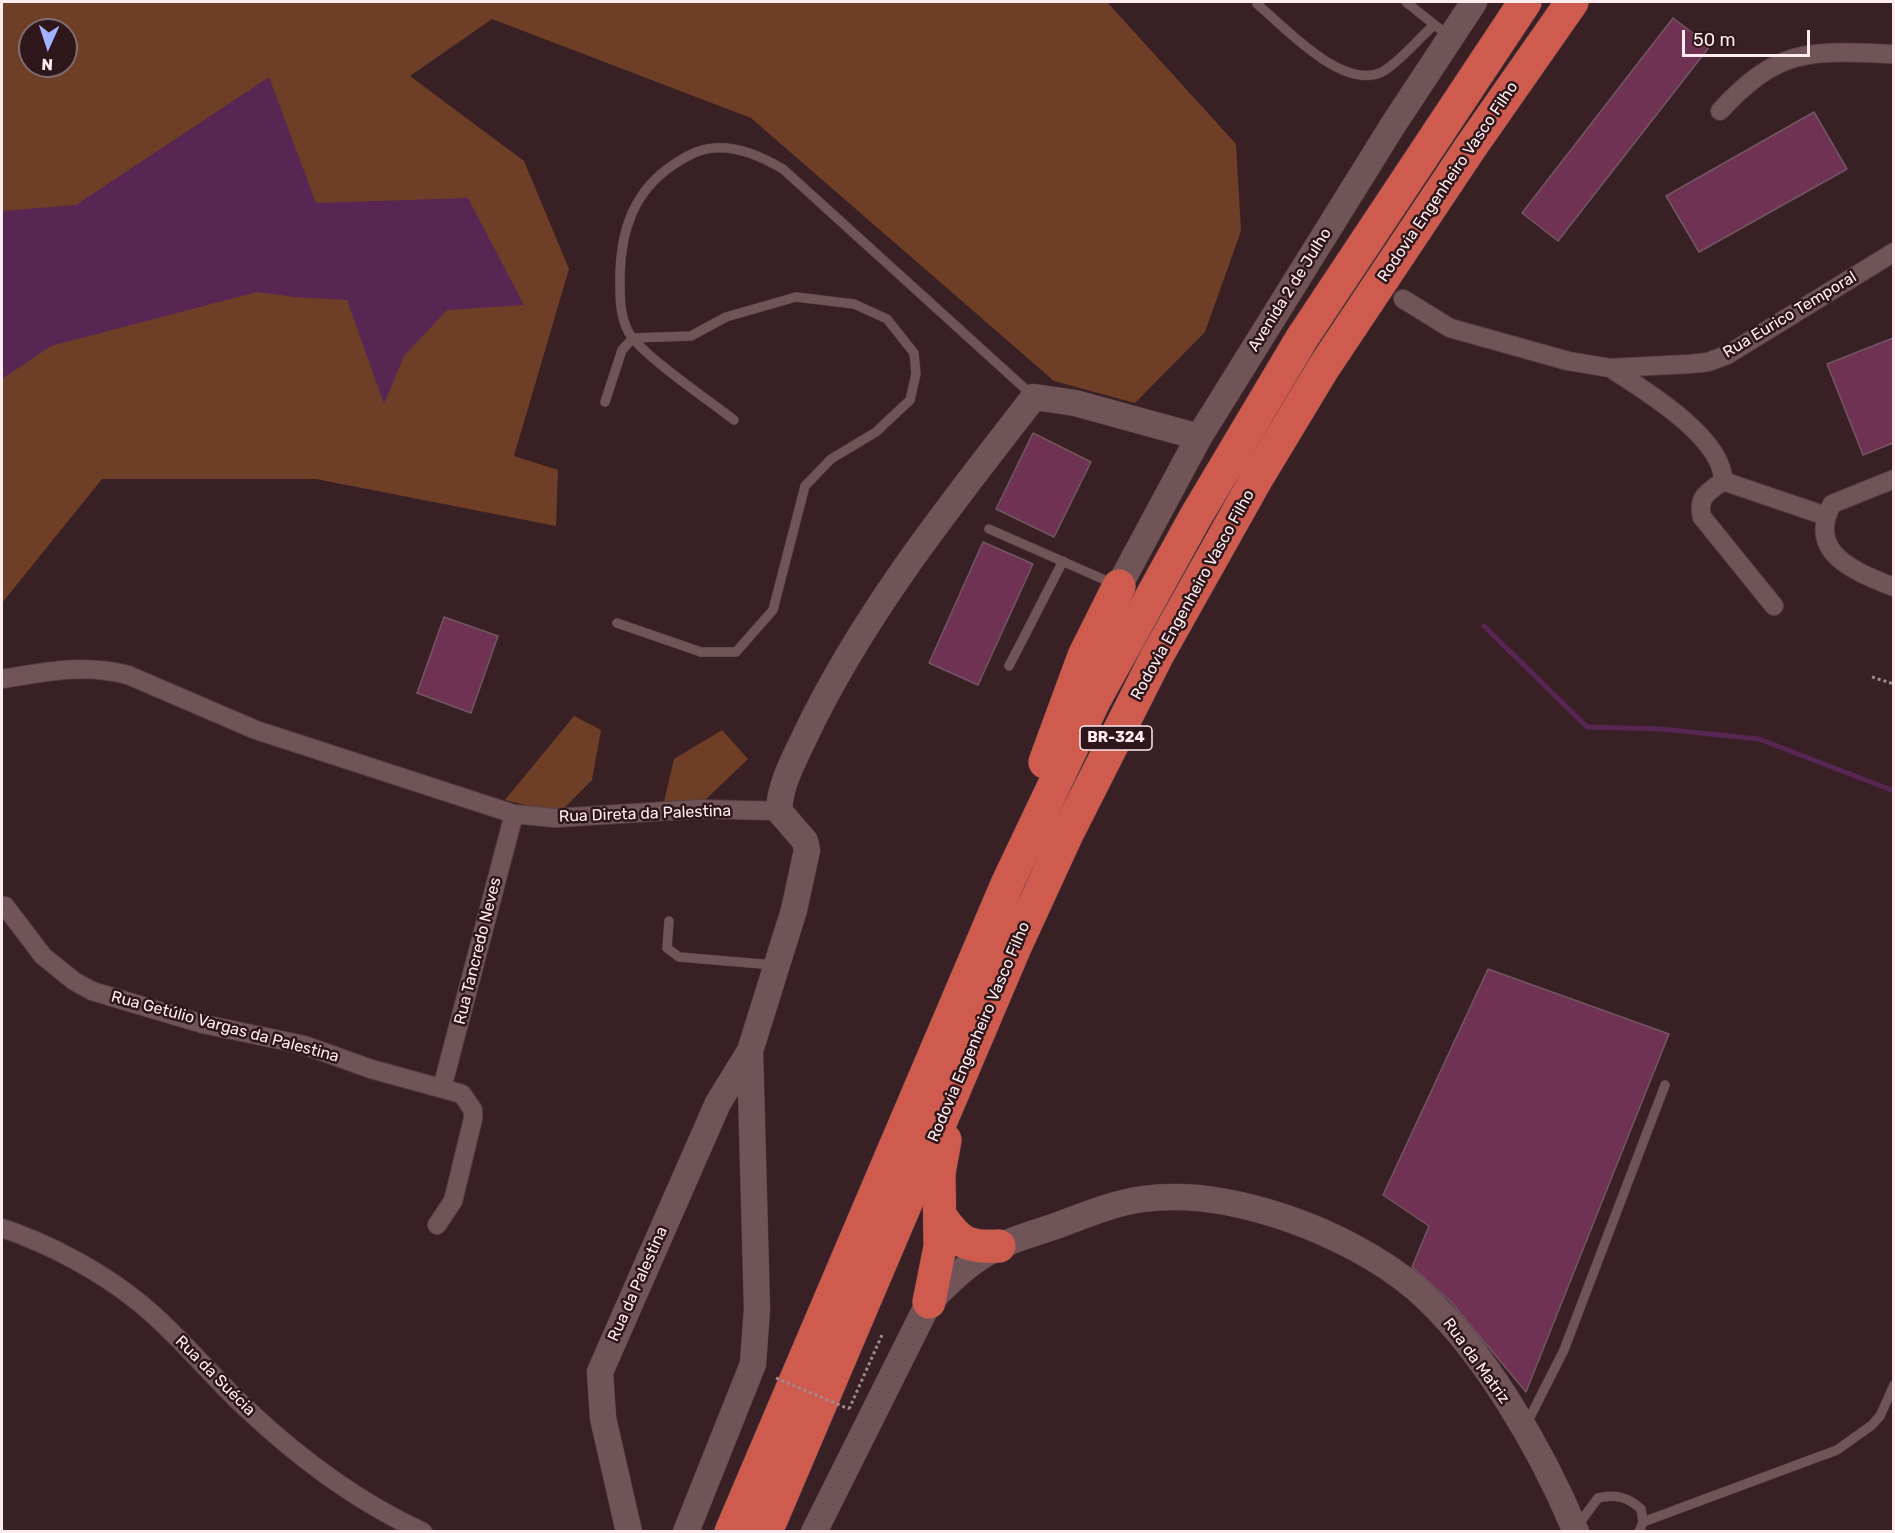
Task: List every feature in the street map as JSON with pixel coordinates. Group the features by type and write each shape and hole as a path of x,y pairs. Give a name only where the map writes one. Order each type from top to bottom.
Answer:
{"highway":[{"path":"1370,236 1388,186 1503,2"},
{"name":"Rodovia Engenheiro Vasco Filho","path":"731,1532 1008,882 1095,699 1196,516 1302,338 1525,2"},
{"name":"Rodovia Engenheiro Vasco Filho","path":"766,1532 902,1226 1002,979 1067,834 1146,677 1257,478 1372,293 1572,2"},
{"path":"1008,882 1064,708 1084,656 1119,586"},
{"path":"929,1302 938,1260 941,1217 939,1173 946,1134 995,1016 1002,979"},
{"path":"941,1217 955,1237 964,1243 975,1246 999,1246"}],"main road":[{"name":"Avenida 2 de Julho","path":"1119,586 1199,437 1442,31 1474,2"},
{"path":"686,1532 753,1364 757,1309 750,1051 794,910 807,850 805,841 779,811 786,775 821,704 864,626 958,494 1034,397 1075,403 1199,437"},
{"name":"Rua da Palestina","path":"628,1532 603,1418 600,1372 718,1103 750,1051"},
{"name":"Rua da Matriz","path":"929,1302 961,1272 999,1246 1107,1206 1144,1199 1185,1198 1223,1203 1304,1225 1355,1249 1413,1286 1460,1334 1523,1430 1575,1530"},
{"path":"814,1532 929,1302"}],"street":[{"path":"1720,111 1744,84 1783,60 1809,53 1893,54"},
{"name":"Rua Eurico Temporal","path":"1402,299 1450,328 1520,350 1610,368 1690,364 1708,362 1727,355 1893,252"},
{"name":"Rua Eurico Temporal","path":"1610,368 1653,395 1692,427 1722,465 1724,481"},
{"path":"1893,479 1832,504 1826,516 1827,541 1835,555 1851,569 1893,587"},
{"path":"1774,606 1702,517 1700,507 1703,496 1724,481 1826,516"},
{"name":"Rua Direta da Palestina","path":"2,679 70,668 108,670 128,675 256,730 514,814 555,818 699,809 779,811"},
{"name":"Rua Tancredo Neves","path":"442,1088 514,814"},
{"name":"Rua Getúlio Vargas da Palestina","path":"5,906 43,956 74,981 92,991 203,1024 304,1045 371,1069 442,1088 467,1098 473,1110 473,1119 453,1200 437,1225"},
{"name":"Rua da Suécia","path":"2,1228 46,1247 118,1287 174,1334 247,1409 296,1453 363,1500 423,1532"}],"lane":[{"path":"1257,4 1326,62 1357,76 1372,76 1384,71 1442,31 1406,2"},
{"path":"734,420 637,344 621,314 621,260 626,225 635,205 646,188 662,172 690,154 714,148 735,149 762,157 783,169 1034,397"},
{"path":"605,402 622,350 633,338 691,336 726,317 796,297 854,304 887,319 914,353 916,374 910,400 876,432 831,459 805,486 773,610 736,652 701,652 617,623"},
{"path":"988,529 1119,586"},
{"path":"1009,666 1063,561"},
{"path":"669,921 667,948 679,957 777,965"},
{"path":"1523,1430 1563,1350 1665,1085"},
{"path":"1575,1530 1598,1498 1607,1496 1630,1499 1641,1509 1641,1527 1837,1449 1872,1425 1880,1416 1893,1385"}],"path":[{"path":"1872,677 1893,684"},
{"path":"776,1378 849,1409 882,1335"}],"shaded area":[{"path":"2,2 1107,2 1236,144 1241,231 1205,332 1135,403 1054,381 751,118 492,19 410,76 524,161 569,269 514,456 558,470 556,526 316,479 102,479 2,603"},
{"path":"269,77 316,203 468,198 524,305 447,310 404,356 384,404 347,300 257,292 51,346 2,379 2,211 76,205"},
{"path":"574,716 601,730 592,780 559,813 505,800"},
{"path":"722,730 748,759 701,804 663,806 674,759"}],"building":[{"path":"1673,18 1710,46 1558,241 1522,213"},
{"path":"1814,112 1847,169 1699,252 1666,196"},
{"path":"1893,338 1893,443 1863,455 1827,364"},
{"path":"1033,433 1091,462 1054,537 996,509"},
{"path":"983,542 1033,564 978,685 929,663"},
{"path":"444,617 498,636 471,713 417,693"},
{"path":"1488,969 1669,1034 1526,1392 1450,1301 1412,1267 1429,1226 1383,1195"}],"waterway":[{"path":"1484,626 1587,727 1661,729 1759,739 1894,791"}]}
